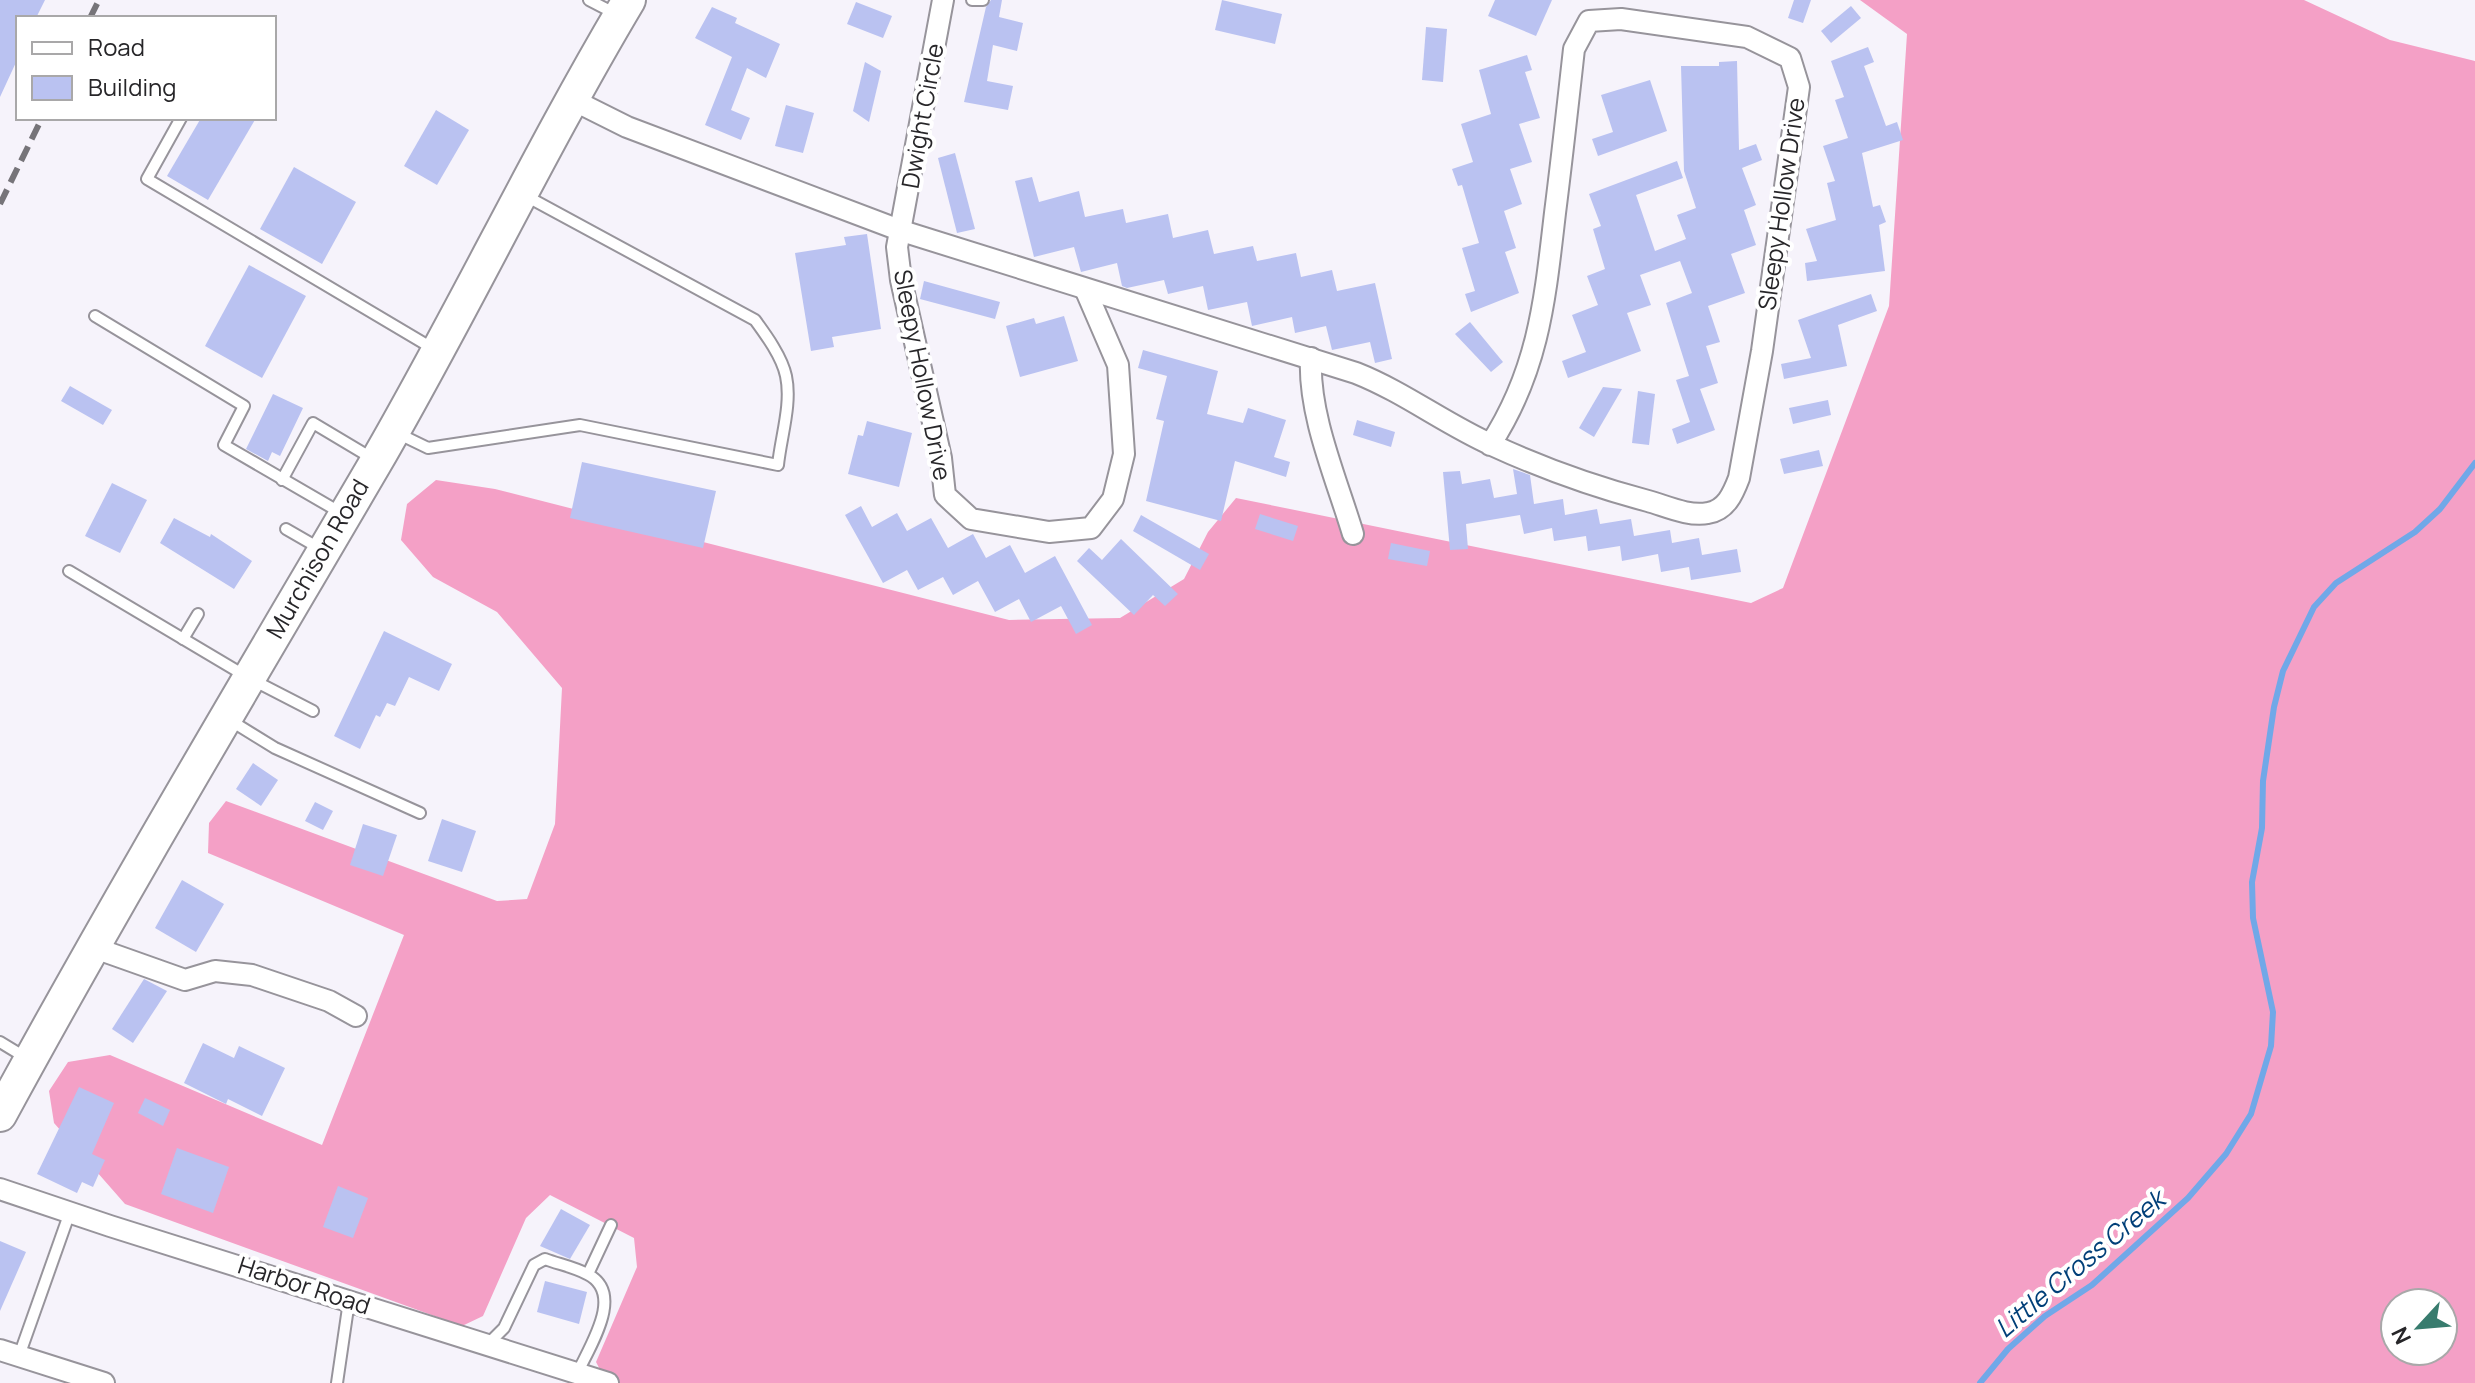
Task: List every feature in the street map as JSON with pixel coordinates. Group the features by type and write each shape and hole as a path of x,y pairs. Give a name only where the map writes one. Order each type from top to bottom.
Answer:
{"main road":[{"name":"Murchison Road","path":"0,1115 92,947 393,431 520,193 625,8"}],"street":[{"name":"Dwight Circle","path":"902,231 943,0"},
{"name":"Sleepy Hollow Drive","path":"573,100 627,127 902,231 1086,291 1311,358 1388,386 1490,445 1614,492 1694,513 1710,513 1723,507 1739,478 1762,351 1799,87 1790,58 1747,37 1621,19 1589,21 1574,49 1544,310 1518,396 1490,445"},
{"name":"Sleepy Hollow Drive","path":"902,231 897,247 901,280 941,458 945,495 971,519 1049,532 1091,528 1113,499 1124,454 1118,365 1086,291"},
{"path":"1311,358 1310,378 1316,412 1353,534"},
{"path":"92,947 185,980 215,971 252,975 329,1001 356,1016"},
{"name":"Harbor Road","path":"0,1189 608,1383"},
{"path":"10,1353 104,1383"}],"lane":[{"path":"589,0 625,8"},
{"path":"972,0 983,0"},
{"path":"180,120 147,179 437,351"},
{"path":"393,431 428,448 580,425 778,465 786,411 786,375 755,320 520,193"},
{"path":"95,316 244,406 224,445 344,515"},
{"path":"282,480 313,423 376,461"},
{"path":"286,529 323,550"},
{"path":"69,571 249,678 313,711"},
{"path":"183,639 198,614"},
{"path":"226,718 275,748 420,813"},
{"path":"0,1042 30,1060"},
{"path":"10,1353 70,1212"},
{"path":"588,1274 611,1225"},
{"path":"487,1345 504,1328 534,1265 545,1259 588,1274 601,1286 605,1300 604,1313 577,1374"},
{"path":"337,1383 349,1301"}],"shaded area":[{"path":"1860,0 2304,0 2390,40 2475,61 2475,1383 607,1383 596,1362 637,1267 634,1238 550,1195 526,1218 483,1316 462,1326 125,1204 54,1123 49,1091 68,1062 110,1055 322,1145 404,935 208,853 209,823 226,801 497,901 527,899 555,824 562,688 497,612 433,577 401,540 407,504 436,480 495,489 1009,620 1120,618 1184,579 1208,532 1236,498 1751,603 1783,588 1889,306 1907,34"}],"building":[{"path":"0,0 45,0 37,16 16,16 16,62 0,97"},
{"path":"991,0 1002,0 999,17 1023,23 1017,51 993,45 987,81 1013,86 1008,110 964,102 986,7"},
{"path":"1222,0 1282,14 1275,44 1215,30"},
{"path":"1495,0 1552,0 1536,36 1488,16"},
{"path":"1794,0 1811,0 1803,23 1788,18"},
{"path":"856,2 892,16 883,38 847,24"},
{"path":"1851,6 1861,18 1831,43 1821,31"},
{"path":"712,7 737,18 735,23 780,44 766,78 747,68 731,110 750,118 741,140 705,125 732,57 695,38"},
{"path":"1426,27 1447,29 1443,82 1422,80"},
{"path":"1868,47 1874,62 1864,66 1886,126 1897,122 1903,140 1862,153 1873,207 1880,205 1886,222 1879,225 1885,271 1807,281 1805,263 1817,261 1806,229 1836,220 1827,183 1835,181 1823,146 1848,138 1835,100 1844,97 1831,61"},
{"path":"1527,55 1532,70 1525,72 1540,118 1519,124 1532,162 1510,169 1522,204 1504,211 1516,248 1505,252 1519,293 1471,312 1465,294 1475,291 1462,248 1479,243 1462,185 1458,186 1452,169 1473,162 1461,124 1491,114 1479,70"},
{"path":"1737,61 1739,150 1756,144 1762,160 1742,168 1756,205 1744,210 1756,245 1731,254 1745,293 1708,306 1720,342 1706,346 1718,383 1700,389 1715,430 1677,444 1672,429 1690,422 1676,380 1689,376 1666,303 1692,293 1680,261 1640,275 1651,305 1627,313 1641,351 1568,378 1562,361 1586,352 1572,315 1598,305 1587,276 1605,269 1593,229 1601,226 1589,194 1677,161 1683,178 1636,195 1655,251 1686,239 1677,215 1696,208 1684,171 1681,66 1719,66 1719,62"},
{"path":"865,62 881,71 869,122 853,111"},
{"path":"1650,80 1667,131 1598,156 1592,139 1613,132 1601,95"},
{"path":"786,105 814,113 803,153 775,146"},
{"path":"436,110 469,130 437,185 404,166"},
{"path":"200,120 255,120 208,200 167,176"},
{"path":"955,153 975,229 957,233 938,158"},
{"path":"294,167 356,202 322,264 260,229"},
{"path":"1032,177 1039,202 1079,191 1085,217 1123,209 1126,223 1168,214 1173,238 1208,230 1214,254 1253,246 1257,261 1296,253 1301,277 1332,270 1337,291 1375,283 1392,359 1375,363 1370,342 1332,350 1326,326 1295,333 1292,317 1252,326 1247,302 1208,310 1203,286 1168,294 1164,280 1127,288 1122,286 1117,263 1081,272 1074,247 1034,257 1015,181"},
{"path":"867,234 881,329 832,337 834,347 811,351 795,253 846,245 844,237"},
{"path":"249,265 306,296 262,378 205,346"},
{"path":"924,281 1000,302 995,319 920,299"},
{"path":"1871,294 1877,311 1838,325 1847,366 1784,379 1781,364 1811,358 1798,320"},
{"path":"1064,316 1078,361 1020,377 1006,326 1034,318 1036,324"},
{"path":"1470,322 1503,362 1491,372 1455,334"},
{"path":"1143,350 1218,371 1207,414 1243,423 1248,408 1286,420 1274,457 1290,462 1286,477 1235,461 1221,521 1146,501 1164,421 1156,419 1167,376 1138,368"},
{"path":"70,386 112,410 103,425 61,401"},
{"path":"1603,387 1622,389 1594,437 1579,428"},
{"path":"1638,391 1655,394 1649,445 1632,443"},
{"path":"273,394 303,408 280,456 272,452 268,461 246,449"},
{"path":"1828,400 1831,415 1793,424 1789,408"},
{"path":"1357,420 1395,432 1391,447 1353,435"},
{"path":"867,421 912,433 899,487 848,474 858,435 863,436"},
{"path":"1819,450 1823,466 1784,474 1780,459"},
{"path":"582,462 716,491 703,548 570,518"},
{"path":"1513,469 1530,475 1534,504 1563,499 1565,515 1597,509 1600,524 1631,519 1634,536 1670,530 1672,543 1699,538 1702,555 1737,549 1741,572 1691,580 1689,567 1661,572 1658,554 1622,561 1620,546 1588,551 1586,536 1554,541 1552,528 1524,534 1520,515 1466,524 1468,549 1450,550 1443,472 1460,471 1462,484 1490,479 1494,498 1517,494"},
{"path":"112,483 147,500 120,553 85,536"},
{"path":"861,506 872,527 897,513 907,531 931,518 948,548 973,534 986,558 1010,545 1025,573 1055,556 1092,625 1076,634 1061,606 1031,622 1019,599 995,612 978,581 953,595 943,577 918,590 907,570 883,583 845,515"},
{"path":"1260,514 1298,526 1293,541 1255,529"},
{"path":"1141,515 1209,554 1200,570 1133,531"},
{"path":"174,518 210,537 211,534 252,561 234,589 160,543"},
{"path":"1121,539 1178,594 1165,606 1153,595 1134,615 1077,561 1089,548 1102,560"},
{"path":"1391,543 1430,551 1427,566 1388,559"},
{"path":"384,631 452,664 439,691 409,677 395,706 387,703 380,717 376,715 360,749 334,736"},
{"path":"253,763 278,780 261,806 236,789"},
{"path":"315,802 333,811 323,830 305,821"},
{"path":"442,819 476,831 462,872 428,861"},
{"path":"363,824 397,835 383,876 350,865"},
{"path":"182,880 224,904 196,952 155,928"},
{"path":"144,979 167,991 133,1043 112,1029"},
{"path":"203,1043 234,1058 239,1046 285,1068 262,1116 228,1099 226,1104 184,1083"},
{"path":"79,1087 114,1103 92,1154 105,1160 93,1187 82,1182 77,1193 37,1174"},
{"path":"145,1098 170,1110 163,1126 138,1113"},
{"path":"177,1148 229,1167 213,1213 161,1194"},
{"path":"338,1186 368,1198 353,1238 323,1227"},
{"path":"561,1209 590,1225 570,1259 540,1246"},
{"path":"0,1241 26,1252 0,1311"},
{"path":"545,1281 587,1292 579,1324 537,1312"}],"waterway":[{"name":"Little Cross Creek","path":"1980,1383 2008,1349 2045,1316 2092,1285 2188,1198 2226,1154 2251,1114 2271,1046 2273,1012 2253,918 2252,882 2262,828 2263,781 2274,707 2283,671 2314,607 2336,583 2415,532 2440,509 2475,463"}],"railway":[{"path":"91,16 99,0"},
{"path":"0,204 41,120"}]}
